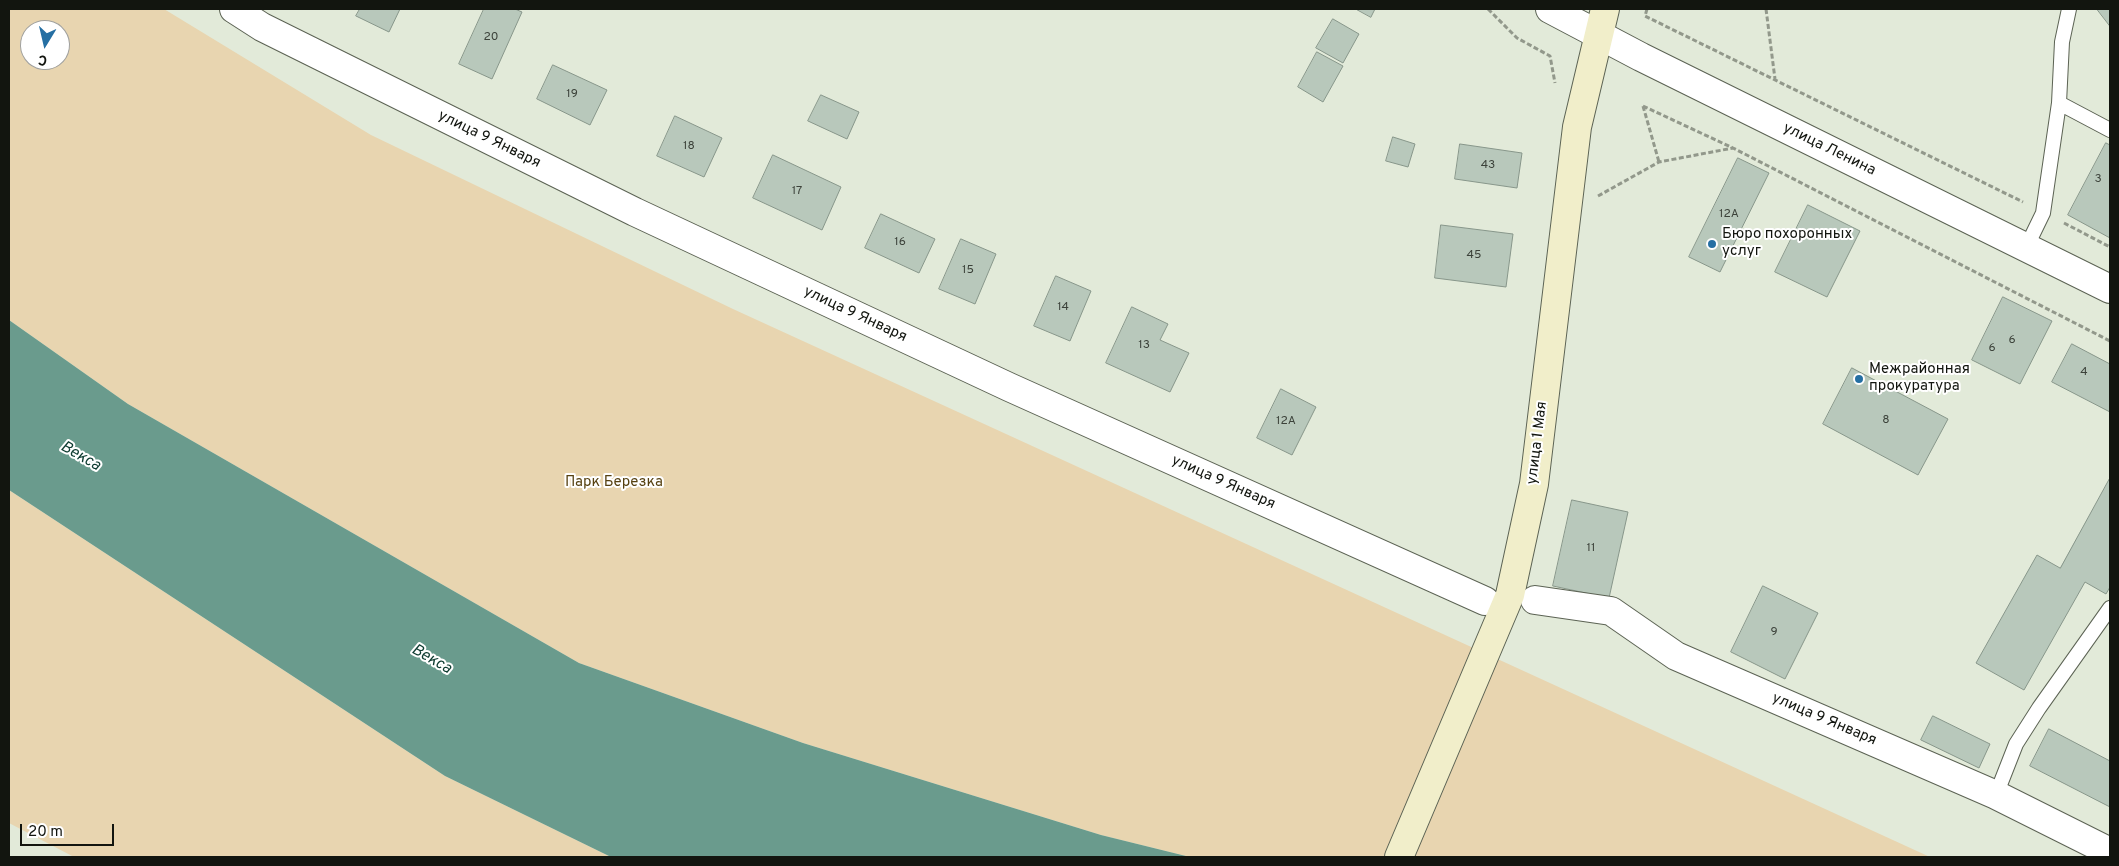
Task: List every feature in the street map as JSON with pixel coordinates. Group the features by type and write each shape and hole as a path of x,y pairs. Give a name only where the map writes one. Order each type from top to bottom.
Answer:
{"main road":[{"name":"улица 1 Мая","path":"1400,857 1510,595 1534,484 1577,127 1601,21"}],"street":[{"name":"улица 9 Января","path":"234,9 262,27 635,212 1018,391 1485,601"},
{"name":"улица Ленина","path":"1550,9 1601,21 2026,248 2110,289"},
{"name":"улица 9 Января","path":"1535,600 1611,611 1676,656 1996,795 2110,852"}],"lane":[{"path":"2026,248 2043,212 2058,103 2062,42 2069,9"},
{"path":"2058,103 2110,130"},
{"path":"1996,795 2020,737 2110,608"}],"path":[{"path":"1488,9 1517,38 1550,56 1557,92"},
{"path":"1647,9 1645,16 2043,212 2110,247"},
{"path":"1766,9 1775,80"},
{"path":"1733,148 1659,162 1643,106 1733,148 2110,341"}],"green space":[{"name":"Парк Березка","path":"9,9 164,9 371,135 733,309 1930,857 1190,857 1101,835 803,743 579,663 128,404 9,320"},
{"path":"9,490 445,776 611,857 74,857 9,823"}],"water":[{"name":"Векса","path":"9,320 128,404 579,663 803,743 1101,835 1190,857 611,857 445,776 9,490"}],"building":[{"path":"360,9 400,9 389,32 356,16"},
{"path":"484,9 515,9 522,12 492,79 459,64"},
{"path":"1356,9 1375,9 1371,17"},
{"path":"2097,9 2110,9 2110,26"},
{"path":"1333,19 1359,34 1343,63 1316,48"},
{"path":"1317,52 1343,66 1323,102 1298,87"},
{"path":"553,65 607,90 590,125 537,99"},
{"path":"821,95 859,112 847,139 808,121"},
{"path":"675,116 722,138 704,177 657,156"},
{"path":"1393,137 1415,144 1408,167 1386,161"},
{"path":"2106,143 2110,145 2110,238 2068,215"},
{"path":"1460,144 1522,153 1517,188 1455,179"},
{"path":"773,155 841,187 822,230 753,198"},
{"path":"1738,158 1769,173 1720,272 1689,257"},
{"path":"1808,205 1860,231 1827,297 1775,272"},
{"path":"881,214 935,239 919,273 865,248"},
{"path":"1441,225 1513,234 1506,287 1435,278"},
{"path":"961,239 996,254 975,304 939,289"},
{"path":"1056,276 1091,291 1070,341 1034,326"},
{"path":"2003,297 2052,321 2020,384 1972,360"},
{"path":"1132,307 1168,324 1160,340 1189,353 1170,392 1106,363"},
{"path":"2072,344 2110,364 2110,412 2052,382"},
{"path":"1852,368 1948,419 1918,475 1823,424"},
{"path":"1281,389 1316,407 1292,455 1257,438"},
{"path":"2110,478 2110,587 2106,594 2085,582 2024,690 1976,663 2037,555 2060,568"},
{"path":"1572,500 1628,512 1609,598 1553,586"},
{"path":"1763,586 1818,613 1785,679 1731,652"},
{"path":"1933,716 1990,744 1979,768 1921,740"},
{"path":"2049,729 2110,761 2110,807 2030,766"}],"place":[{"name":"Бюро похоронных услуг","path":"1712,244"},
{"name":"Межрайонная прокуратура","path":"1859,379"}]}
